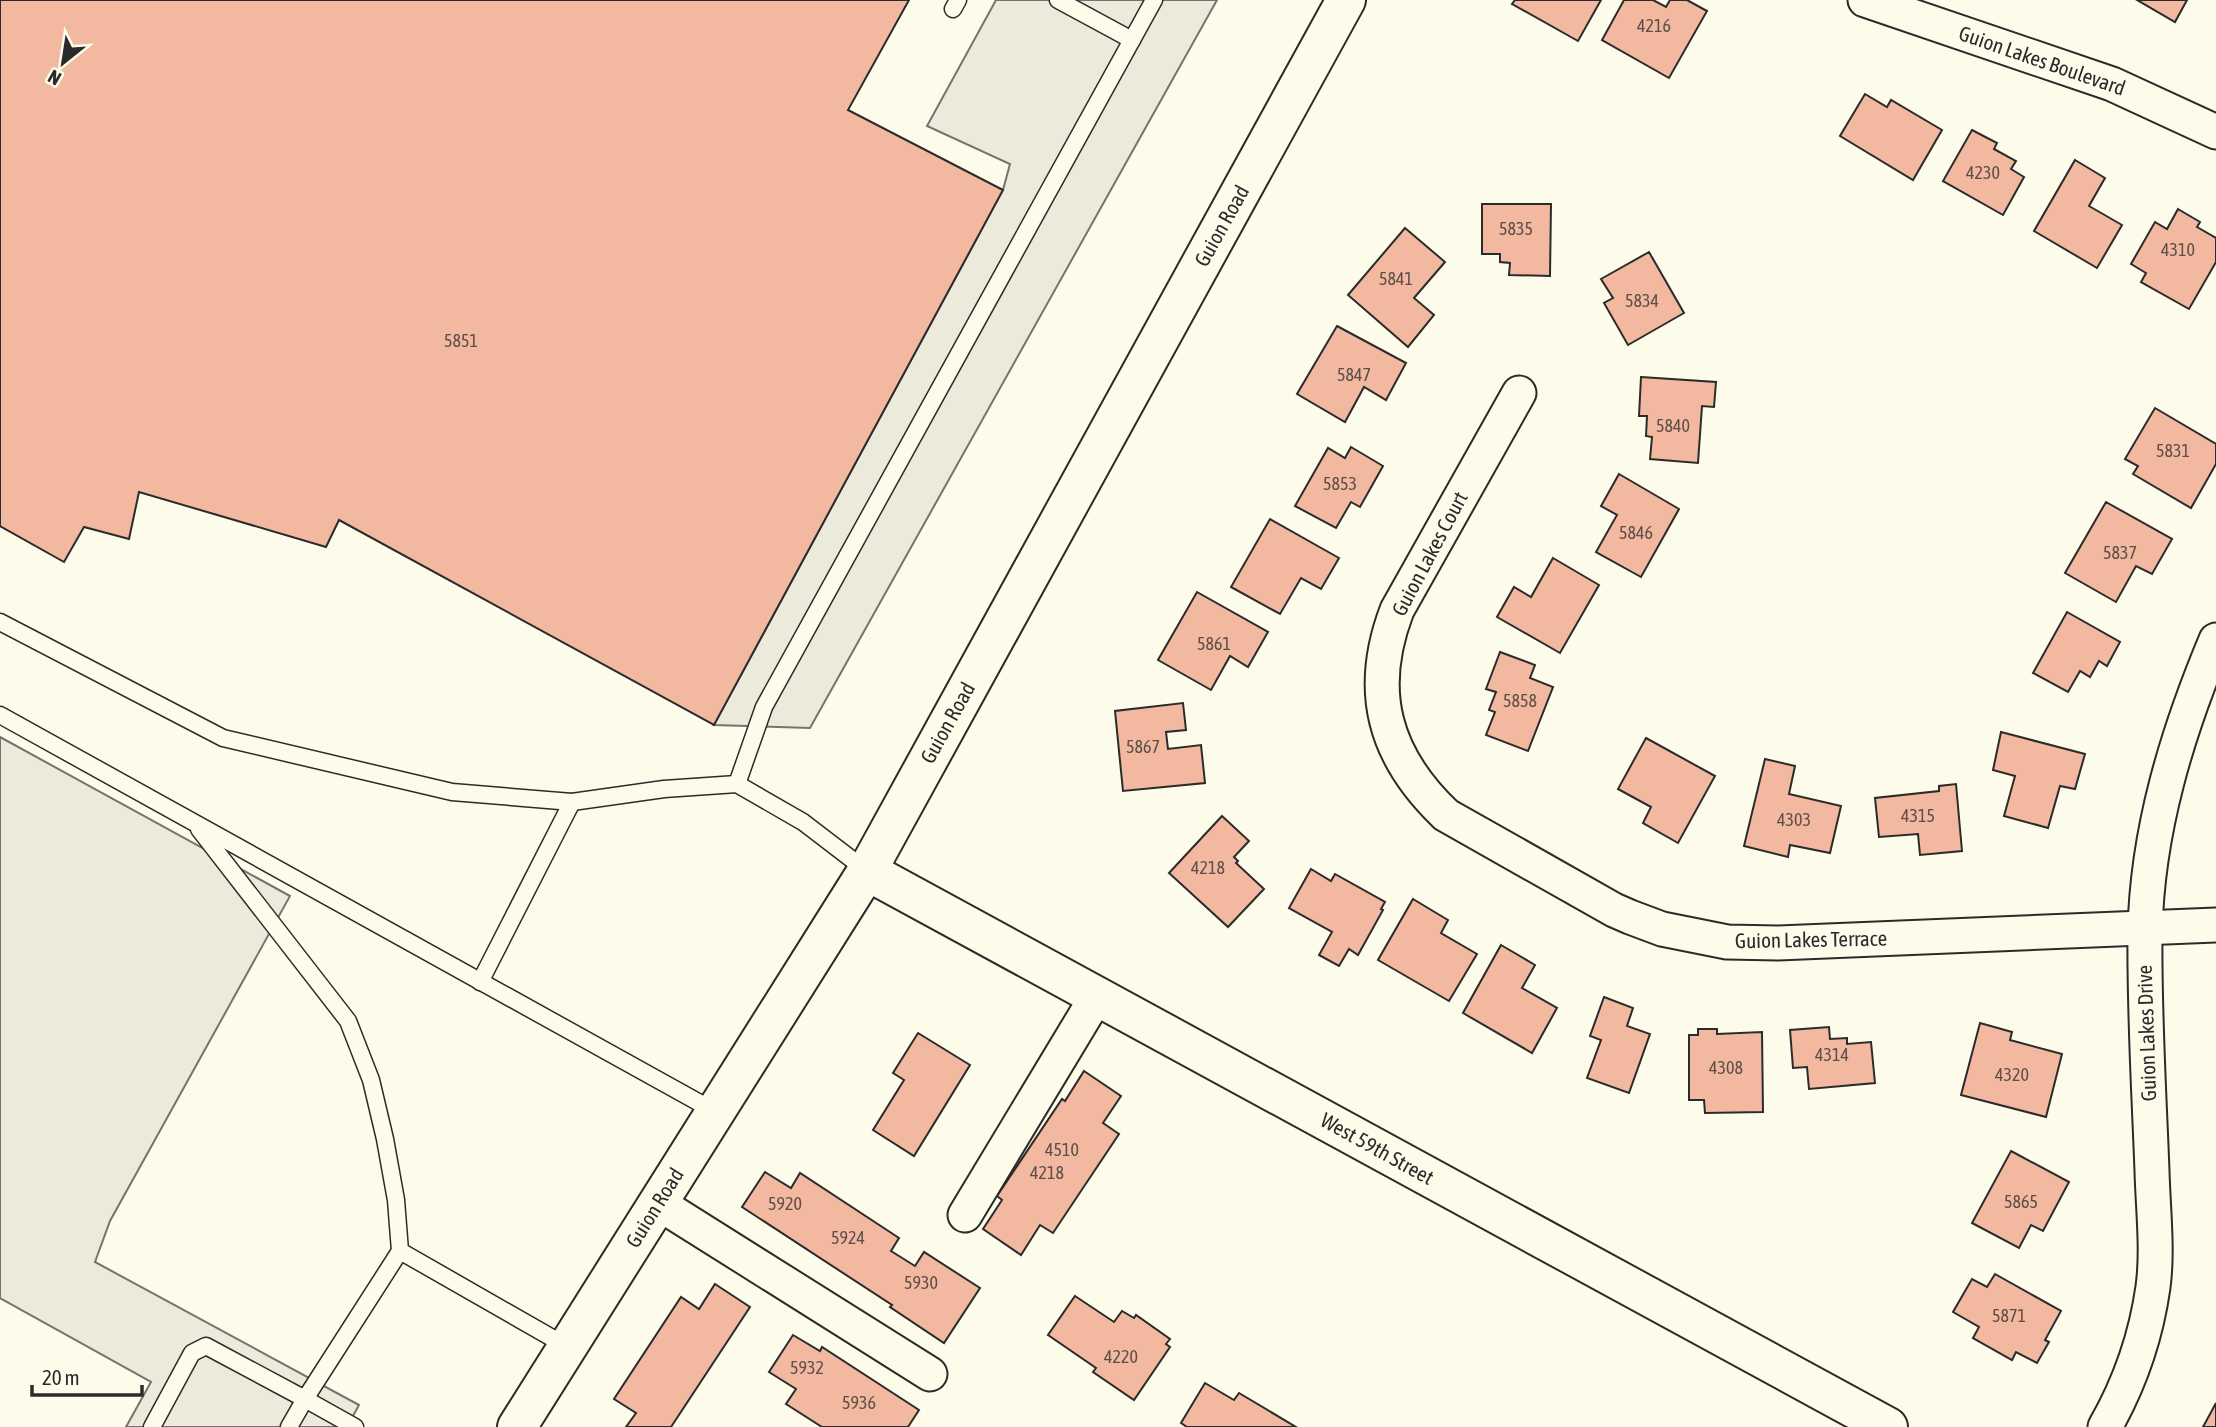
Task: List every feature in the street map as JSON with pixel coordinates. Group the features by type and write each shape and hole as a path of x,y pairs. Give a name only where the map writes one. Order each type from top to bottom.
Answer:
{"street":[{"name":"Guion Road","path":"517,1427 867,871 1346,0"},
{"name":"Guion Lakes Boulevard","path":"1865,0 2112,84 2216,132"},
{"name":"Guion Lakes Court","path":"1389,727 1385,715 1382,675 1387,636 1397,610 1519,393"},
{"name":"Guion Lakes Drive","path":"2105,1427 2120,1401 2139,1353 2153,1285 2155,1235 2145,989 2145,929 2152,862 2162,800 2181,729 2216,640"},
{"name":"Guion Lakes Terrace","path":"1389,727 1392,741 1404,764 1426,796 1446,815 1614,910 1662,929 1727,942 1778,943 2216,925"},
{"name":"West 59th Street","path":"867,871 1888,1427"},
{"path":"965,1215 1097,996"},
{"path":"658,1203 930,1374"}],"lane":[{"path":"1058,0 1132,40"},
{"path":"737,784 764,707 1154,0"},
{"path":"0,622 223,738 452,792 572,802 664,789 737,784 803,822 867,871"},
{"path":"0,715 716,1112"},
{"path":"480,982 572,802"},
{"path":"194,823 348,1021 371,1080 383,1127 396,1200 400,1251 289,1427"},
{"path":"400,1251 568,1347"},
{"path":"152,1427 192,1353 206,1346 355,1427"}],"shaded area":[{"path":"996,0 1217,0 810,728 714,725 1003,190 1010,164 927,126"},
{"path":"0,737 290,896 110,1221 95,1262 359,1405 347,1427 126,1427 151,1382 0,1298"}],"building":[{"path":"0,0 909,0 848,110 1003,190 714,725 339,520 326,547 139,492 129,539 84,527 64,562 0,526"},
{"path":"1515,0 1601,0 1578,41 1512,4"},
{"path":"1624,0 1653,0 1666,7 1670,0 1687,0 1707,11 1669,78 1602,40"},
{"path":"2137,0 2187,0 2175,22"},
{"path":"1865,94 1887,107 1891,100 1942,130 1913,180 1840,136"},
{"path":"1972,130 1997,143 1994,149 2016,161 2011,169 2024,177 2003,215 1943,181"},
{"path":"2075,160 2105,178 2089,206 2122,225 2097,268 2034,231"},
{"path":"1482,204 1551,204 1550,276 1509,275 1510,263 1500,262 1500,254 1482,254"},
{"path":"2178,209 2200,222 2197,227 2216,238 2216,262 2189,309 2141,282 2146,273 2131,264 2155,222 2167,229"},
{"path":"1405,228 1445,262 1414,298 1434,315 1408,347 1348,295"},
{"path":"1649,252 1684,313 1628,345 1604,303 1613,298 1601,279"},
{"path":"1337,326 1406,363 1386,400 1364,387 1345,422 1297,394"},
{"path":"1641,377 1716,382 1714,407 1702,406 1698,463 1650,459 1652,437 1646,436 1647,416 1639,416"},
{"path":"2155,408 2216,444 2216,464 2191,508 2133,474 2138,466 2125,459"},
{"path":"1351,447 1383,466 1360,507 1351,502 1336,528 1295,506 1328,448 1345,458"},
{"path":"1619,474 1679,509 1641,577 1596,552 1617,515 1601,506"},
{"path":"2106,502 2172,539 2152,574 2136,566 2116,602 2065,573"},
{"path":"1270,519 1339,558 1321,589 1301,578 1280,614 1231,587"},
{"path":"1553,558 1599,585 1560,653 1497,617 1514,587 1531,597"},
{"path":"1197,592 1268,632 1248,667 1230,656 1211,690 1158,660"},
{"path":"2067,612 2120,642 2107,666 2099,661 2090,677 2080,671 2068,692 2033,673"},
{"path":"1500,652 1535,665 1530,678 1553,687 1528,751 1486,735 1495,712 1489,710 1496,692 1486,689"},
{"path":"1183,703 1186,730 1166,732 1168,749 1201,745 1205,783 1123,791 1115,711"},
{"path":"2001,732 2085,754 2075,789 2060,786 2048,828 2004,816 2015,776 1993,770"},
{"path":"1646,738 1715,776 1678,843 1643,823 1651,807 1618,789"},
{"path":"1765,759 1795,766 1789,794 1841,806 1830,853 1790,845 1788,857 1744,846"},
{"path":"1956,784 1962,851 1920,855 1918,834 1879,837 1875,798 1939,791 1939,786"},
{"path":"1222,816 1249,841 1234,857 1238,861 1236,863 1264,889 1228,927 1169,873"},
{"path":"1311,869 1331,881 1335,874 1385,902 1358,955 1349,949 1339,966 1319,955 1332,932 1289,908"},
{"path":"1413,899 1448,920 1441,933 1477,954 1449,1001 1378,960"},
{"path":"1501,945 1535,965 1522,988 1557,1008 1532,1053 1463,1013"},
{"path":"1604,997 1633,1008 1627,1026 1650,1034 1629,1093 1587,1078 1601,1040 1590,1036"},
{"path":"1980,1023 2012,1032 2010,1040 2062,1054 2046,1117 1961,1095"},
{"path":"1829,1027 1830,1039 1847,1038 1847,1044 1871,1042 1875,1083 1809,1089 1807,1067 1793,1068 1790,1030"},
{"path":"1698,1029 1717,1029 1717,1034 1762,1032 1763,1112 1705,1113 1704,1100 1689,1100 1689,1035 1698,1035"},
{"path":"918,1033 970,1065 914,1156 873,1130 904,1080 893,1073"},
{"path":"1084,1071 1121,1096 1103,1123 1119,1134 1053,1233 1040,1225 1021,1255 983,1229 1002,1200 997,1196"},
{"path":"2011,1151 2069,1182 2043,1231 2031,1225 2019,1248 1972,1223"},
{"path":"765,1172 791,1188 800,1173 899,1238 891,1251 915,1266 924,1252 980,1288 944,1343 890,1307 892,1305 742,1207"},
{"path":"1995,1274 2061,1311 2045,1340 2049,1342 2037,1363 2016,1352 2012,1360 1973,1338 1979,1327 1953,1312 1972,1279 1987,1287"},
{"path":"715,1284 750,1307 671,1427 626,1427 636,1413 614,1399 681,1297 699,1309"},
{"path":"1075,1296 1114,1322 1122,1311 1134,1318 1136,1315 1170,1339 1166,1344 1170,1347 1134,1400 1093,1372 1096,1368 1048,1335"},
{"path":"793,1335 820,1351 822,1347 919,1410 908,1427 822,1427 786,1404 796,1389 769,1372"},
{"path":"1205,1383 1234,1400 1239,1393 1296,1427 1187,1427 1181,1423"},
{"path":"2216,1403 2216,1427 2203,1427"}]}
